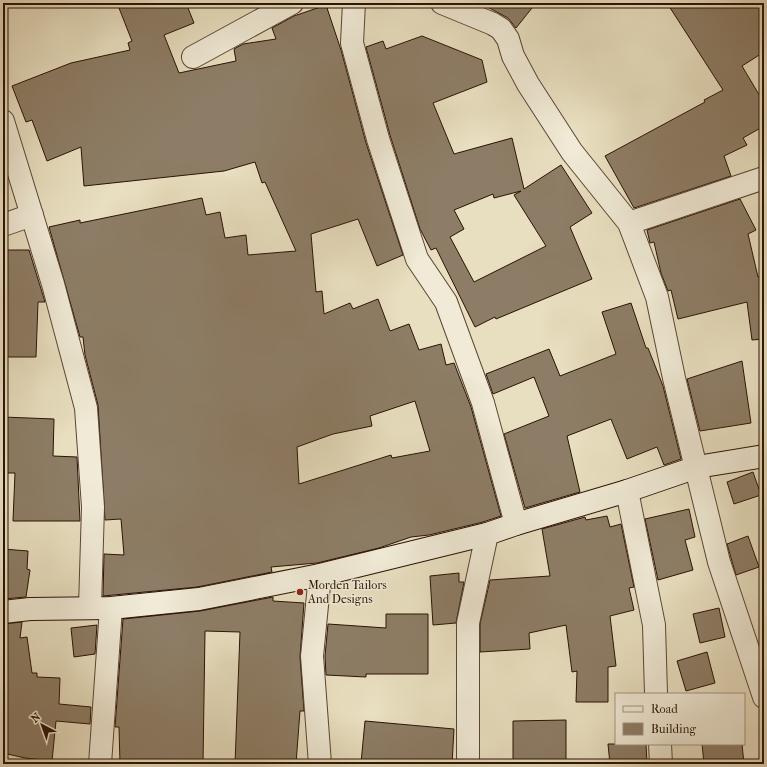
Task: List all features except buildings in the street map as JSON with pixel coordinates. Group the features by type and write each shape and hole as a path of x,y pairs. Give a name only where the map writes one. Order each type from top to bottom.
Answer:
{"street":[{"path":"193,57 292,3"},
{"path":"354,3 352,43 378,139 417,259 446,302 470,367 495,445 516,524"},
{"path":"442,3 493,24 501,29 508,38 513,56 528,84 572,152 629,223 657,297 674,378 697,467 702,498 719,562 764,697"},
{"path":"3,121 53,284 86,408 93,507 90,607"},
{"path":"629,223 764,178"},
{"path":"3,225 32,215"},
{"path":"3,612 90,607 111,608 199,599 320,575 487,534 627,491 697,467 764,456"},
{"path":"627,491 654,624 656,693"},
{"path":"468,764 468,623 487,534"},
{"path":"320,575 312,656 320,764"},
{"path":"100,764 111,608"},
{"path":"660,745 661,764"}],"place":[{"name":"Morden Tailors And Designs","path":"300,592"}]}
